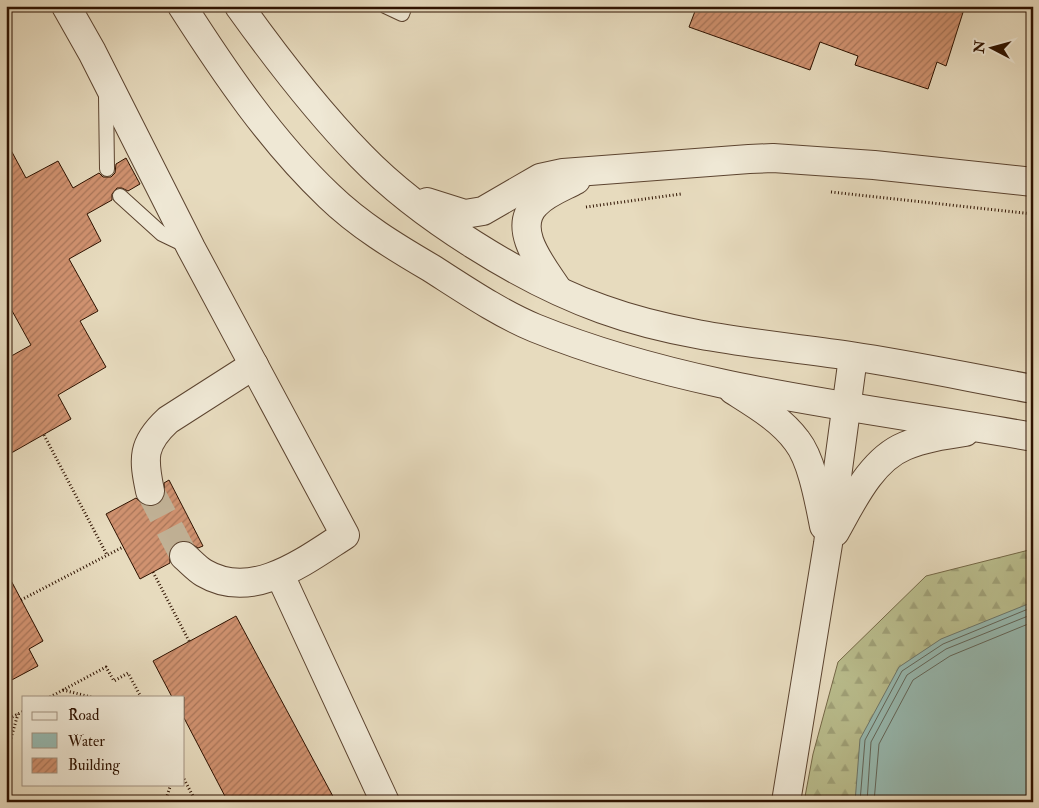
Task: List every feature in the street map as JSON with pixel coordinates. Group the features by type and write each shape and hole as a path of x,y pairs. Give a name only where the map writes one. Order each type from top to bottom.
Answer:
{"street":[{"path":"66,6 104,75 191,248 345,535 280,575 252,581 219,580 203,573 184,556"},
{"path":"182,6 226,74 283,146 329,197 368,229 469,292 532,327 594,350 720,382 846,406 1033,437"},
{"path":"239,6 299,88 363,158 406,195 489,254 558,290 601,309 660,327 721,339 853,357 1033,389"},
{"path":"406,195 465,214 483,211 540,178 563,173 590,173 773,158 1033,182"},
{"path":"558,290 528,241 527,222 534,204 590,173"},
{"path":"786,802 828,544 853,357"},
{"path":"150,491 144,462 149,444 156,430 168,420 254,365"},
{"path":"720,382 771,416 798,442 815,483 828,544"},
{"path":"828,544 869,476 886,458 903,447 930,438 986,428"},
{"path":"280,575 385,802"}],"lane":[{"path":"385,6 402,14 405,6"},
{"path":"104,75 108,109 108,168"},
{"path":"120,196 162,234 191,248"}],"path":[{"path":"825,191 1033,214"},
{"path":"584,207 689,193"},
{"path":"44,435 107,555"},
{"path":"21,600 123,547"},
{"path":"153,572 189,641"},
{"path":"52,696 106,666 114,681 128,673 140,696"},
{"path":"63,690 87,696"},
{"path":"6,720 22,711"},
{"path":"6,755 18,714"},
{"path":"185,781 196,802"},
{"path":"165,802 170,786"}],"green space":[{"path":"1033,549 1033,802 804,802 813,754 838,662 926,576"}],"water":[{"path":"1033,602 1033,802 855,802 860,739 899,667 941,639"}],"building":[{"path":"697,6 965,6 946,66 937,62 928,89 855,65 858,56 820,42 810,70 689,27"},
{"path":"6,141 26,178 58,161 73,188 99,173 103,177 111,177 115,173 116,164 126,158 140,184 128,191 117,188 112,194 112,200 87,214 101,241 69,259 98,311 80,321 106,367 58,395 71,419 6,456 6,359 31,345 6,300"},
{"path":"169,480 203,546 198,548 187,541 178,541 173,545 169,553 170,563 140,579 106,514 136,498 145,506 154,506 160,503 165,496 164,483"},
{"path":"6,571 43,641 29,649 38,666 6,683"},
{"path":"236,616 336,802 228,802 185,720 185,696 171,696 153,661"}],"tunnel":[{"path":"150,491 184,556"}]}
